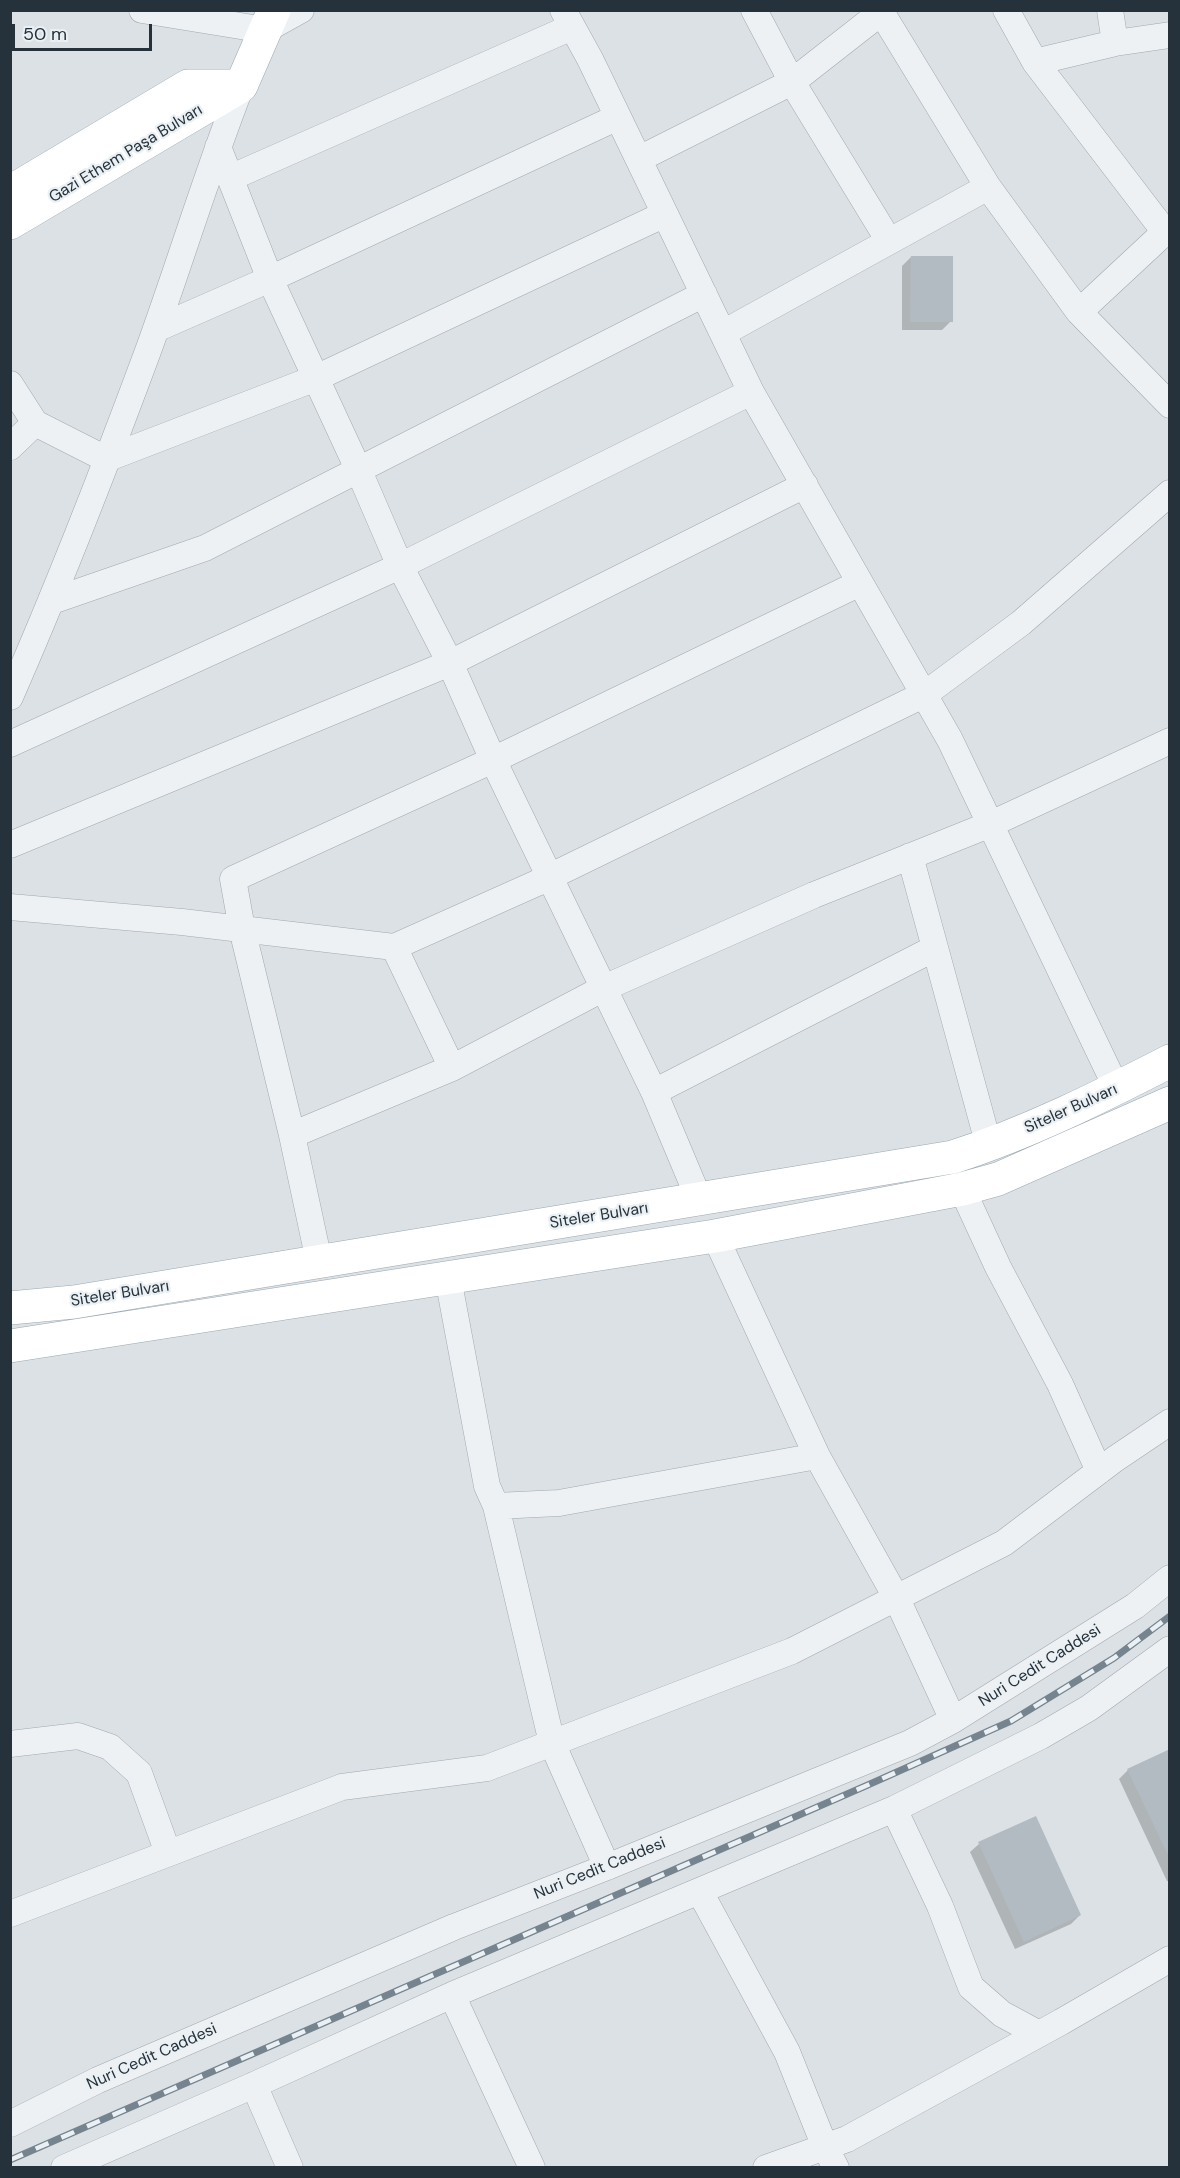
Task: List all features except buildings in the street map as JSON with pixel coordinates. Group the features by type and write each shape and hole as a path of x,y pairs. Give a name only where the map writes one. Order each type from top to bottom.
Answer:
{"main road":[{"path":"241,86 269,20"},
{"name":"Gazi Ethem Paşa Bulvarı","path":"10,192 188,86 241,86"},
{"name":"Gazi Ethem Paşa Bulvarı","path":"10,223 241,86"},
{"name":"Siteler Bulvarı","path":"10,1308 74,1302 953,1157 989,1146 1117,1089 1170,1061"},
{"name":"Siteler Bulvarı","path":"10,1346 715,1236 962,1189 998,1179 1170,1103"}],"street":[{"path":"142,10 269,20 301,10"},
{"path":"754,10 792,82 889,242"},
{"path":"1006,10 1035,62 1165,231 1079,312"},
{"path":"1110,10 1115,43"},
{"path":"639,159 792,82 882,11 988,188 1079,312 1170,405"},
{"path":"230,178 567,19 590,59 751,392 925,694 991,824 1117,1089"},
{"path":"1035,62 1115,43 1170,35"},
{"path":"10,697 52,601 156,329 241,86"},
{"path":"156,329 270,279 618,117"},
{"path":"218,147 270,279 359,471 400,566 450,663 493,760 654,1092 699,1199"},
{"path":"723,333 988,188"},
{"path":"10,384 35,423 106,459 316,378 665,214"},
{"path":"52,601 205,548 704,294"},
{"path":"10,744 400,566 751,392"},
{"path":"10,447 35,423"},
{"path":"10,845 450,663 805,485"},
{"path":"10,907 394,946 550,876 925,694 1022,623 1164,501"},
{"path":"319,1261 292,1135 242,929 233,879 493,760 861,583"},
{"path":"292,1135 452,1068 604,988 814,895 991,824 1170,741"},
{"path":"910,856 989,1146"},
{"path":"394,946 452,1068"},
{"path":"654,1092 935,948"},
{"path":"962,1189 998,1267 1060,1384 1099,1471"},
{"path":"715,1236 817,1456 897,1599 953,1720"},
{"path":"448,1278 487,1486 496,1506 552,1743 607,1867"},
{"path":"10,1914 342,1787 487,1768 792,1651 1004,1543 1099,1471 1170,1422"},
{"path":"496,1506 559,1503 817,1456"},
{"name":"Nuri Cedit Caddesi","path":"10,2124 98,2080 454,1927 910,1743 953,1720 1135,1606 1170,1578"},
{"path":"64,2168 452,1995 894,1809 1050,1731 1089,1708 1170,1649"},
{"path":"10,1744 78,1736 110,1746 139,1773 168,1853"},
{"path":"894,1809 940,1906 971,1987 1002,2014 1039,2034"},
{"path":"700,1892 787,2052 830,2157"},
{"path":"766,2168 830,2157 847,2139 1039,2034 1167,1969"},
{"path":"452,1995 531,2168"},
{"path":"254,2085 290,2168"}],"railway":[{"path":"10,2160 1011,1721 1114,1658 1170,1616"}]}
